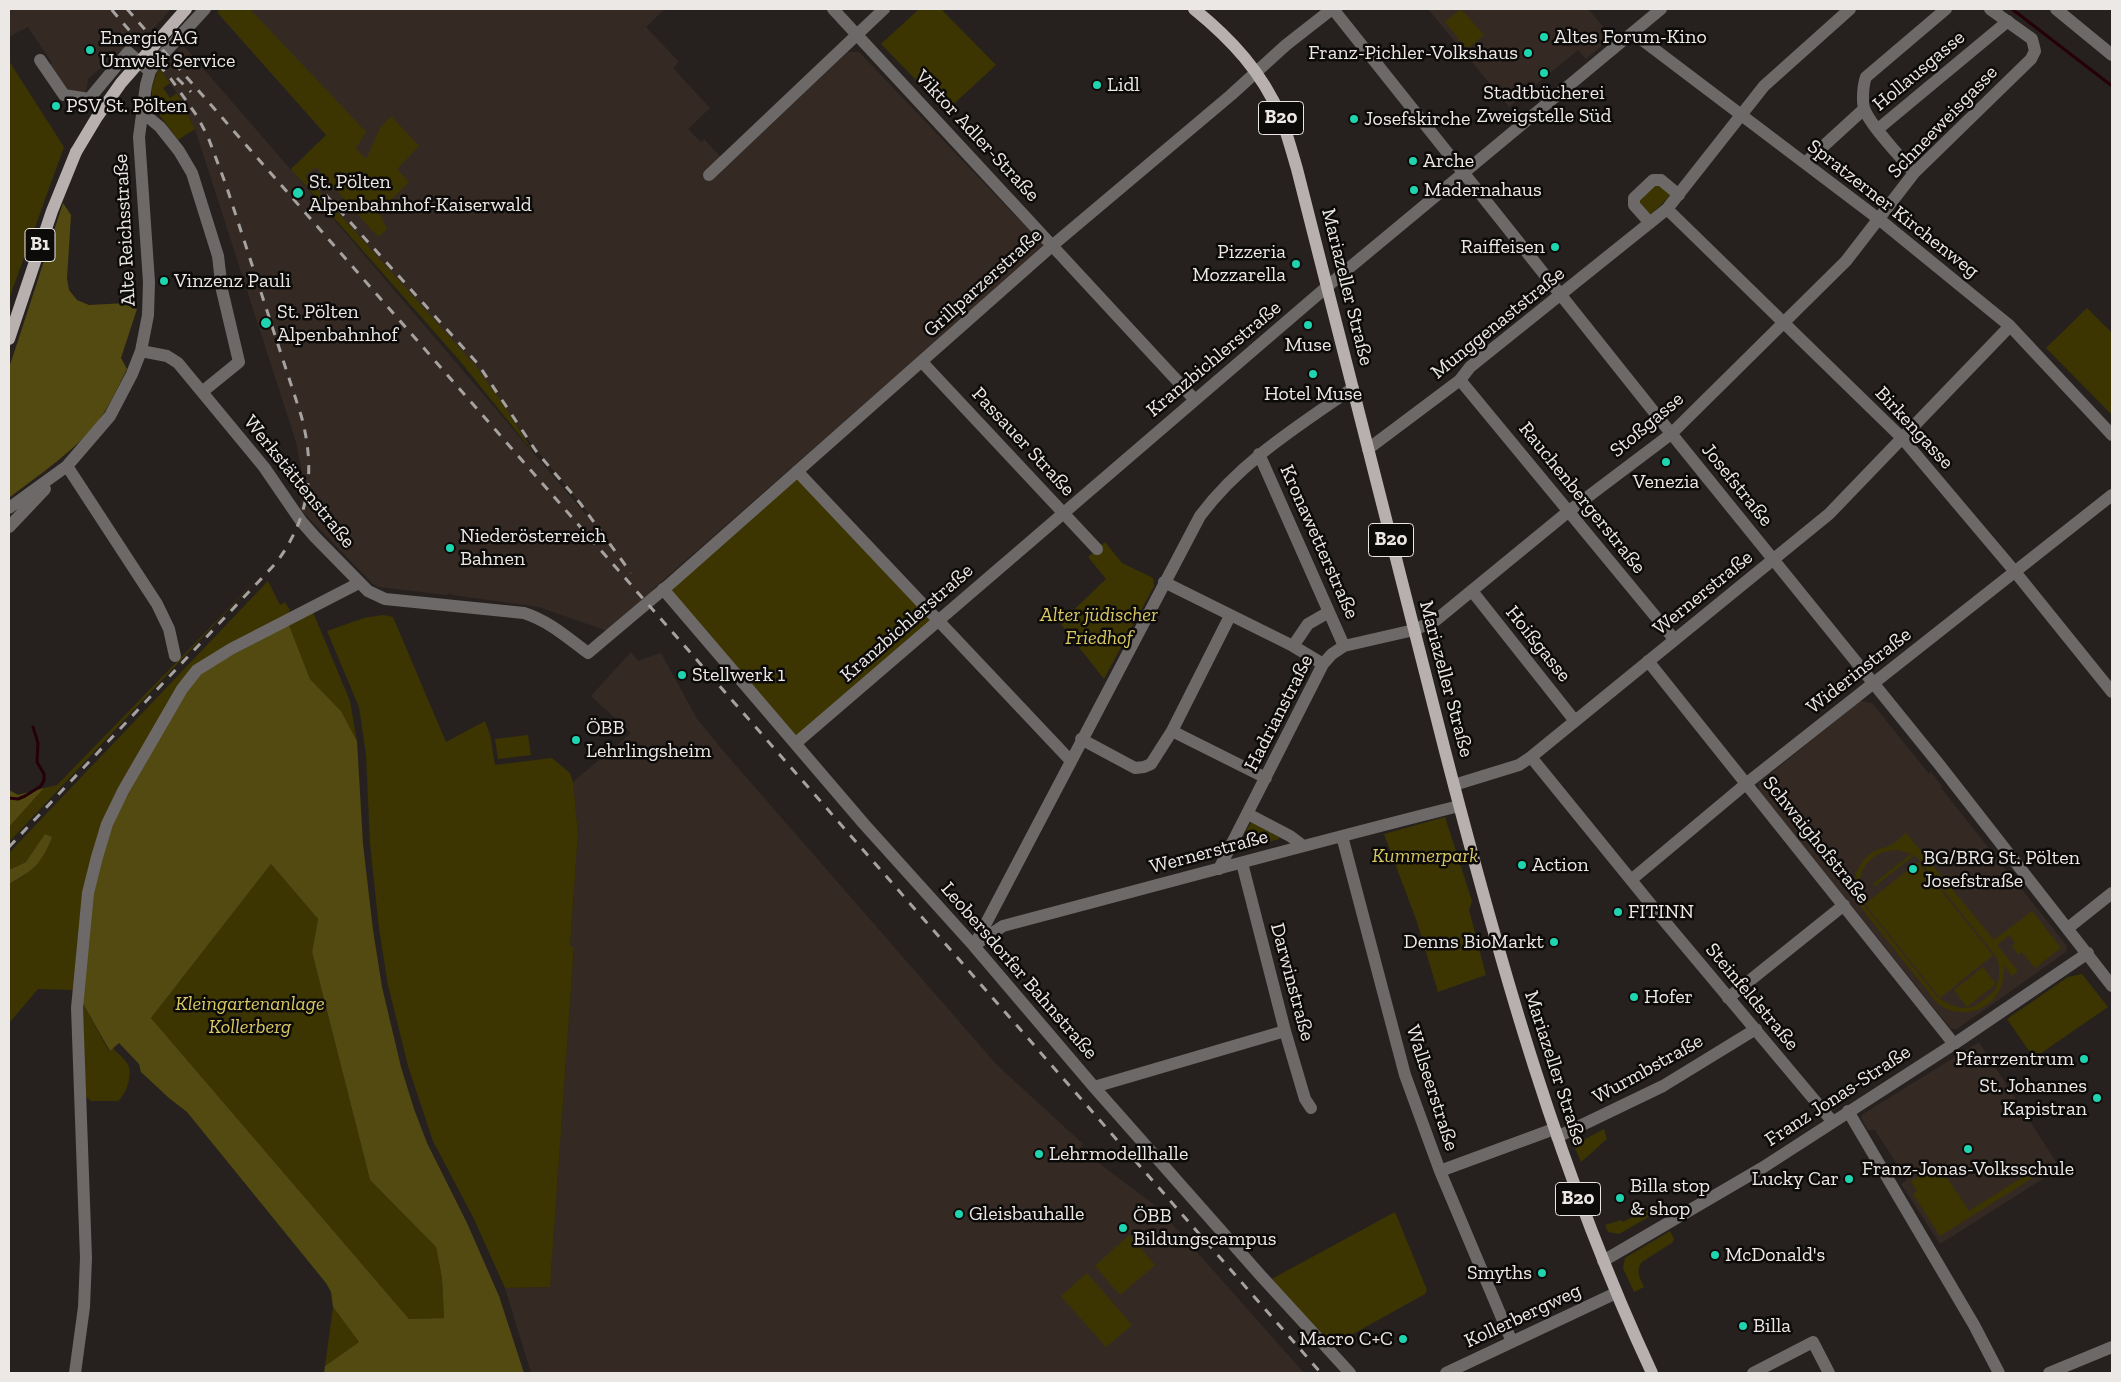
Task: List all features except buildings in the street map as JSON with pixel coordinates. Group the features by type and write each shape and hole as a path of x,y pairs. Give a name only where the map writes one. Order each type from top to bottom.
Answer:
{"main road":[{"name":"B1","path":"9,339 52,211 76,152 120,83 186,9"},
{"name":"Mariazeller Straße","path":"1194,9 1229,38 1256,72 1281,118 1297,169 1459,806 1509,986 1555,1133 1616,1293 1652,1373"}],"street":[{"name":"Alte Reichsstraße","path":"9,508 67,466 110,416 123,394 141,351 148,315 149,282 140,152 142,112 146,84 150,71 205,9"},
{"name":"Viktor Adler-Straße","path":"832,9 1195,400"},
{"path":"709,175 884,9"},
{"name":"Grillparzerstraße","path":"663,590 1053,245 1332,9"},
{"name":"Josefstraße","path":"1332,9 1464,172 1671,434 1938,763 2112,986"},
{"name":"Kranzbichlerstraße","path":"796,743 1327,287 1661,9"},
{"name":"Munggenaststraße","path":"1368,449 1460,380 1470,367 1667,209 1764,86 1850,9"},
{"path":"1914,173 1878,130 1864,109 1864,82 1866,77 1946,9"},
{"path":"1990,9 2008,21"},
{"path":"2056,9 2112,55"},
{"name":"Schneeweisgasse","path":"1880,220 1914,173 2031,59 2034,51 2032,39 2008,21"},
{"name":"Hollausgasse","path":"1878,130 2008,21"},
{"name":"Spratzerner Kirchenweg","path":"1633,33 1880,220 2010,326 2112,435"},
{"path":"40,60 64,94 89,99 128,52 150,71"},
{"path":"1805,162 1864,109"},
{"path":"142,112 160,127 186,163 195,182 218,256 222,290 239,362 202,392"},
{"path":"1650,224 1634,205 1634,198 1653,180 1661,180 1679,195"},
{"name":"Birkengasse","path":"1667,209 1902,438 2016,572 2112,692"},
{"name":"Stoßgasse","path":"1414,630 1436,620 1569,511 1671,434 1846,261 1880,220"},
{"name":"Wernerstraße","path":"1454,785 1519,765 1531,757 1674,639 1774,560 1829,514 2010,326"},
{"name":"Werkstättenstraße","path":"141,351 166,356 178,363 264,467 300,521 359,583 368,591 385,599 524,613 538,617 588,653 663,590"},
{"name":"Passauer Straße","path":"922,362 1096,548"},
{"name":"Rauchenbergerstraße","path":"1460,380 1674,639"},
{"path":"974,946 1164,582 1204,511 1259,454 1353,388"},
{"name":"Kronawetterstraße","path":"1259,454 1344,646"},
{"path":"9,527 67,466 157,604 169,629 174,656"},
{"path":"797,472 937,622 1070,760"},
{"name":"Widerinstraße","path":"1630,880 1747,783 2112,495"},
{"path":"1164,582 1293,646 1323,664"},
{"path":"75,1373 84,1307 86,1258 77,1008 85,916 96,858 107,824 123,791 182,689 197,670 218,656 359,583"},
{"name":"Leobersdorfer Bahnstraße","path":"663,590 864,824 974,946 1094,1087 1326,1349 1350,1373"},
{"name":"Hoißgasse","path":"1472,592 1575,721"},
{"name":"Hadrianstraße","path":"1293,646 1308,624 1329,612"},
{"path":"1081,739 1135,768 1152,764 1172,730 1230,616"},
{"name":"Hadrianstraße","path":"1219,869 1323,664 1332,654 1344,646 1414,630"},
{"name":"Schwaighofstraße","path":"1648,661 1954,1044"},
{"path":"1172,730 1266,778"},
{"name":"Steinfeldstraße","path":"1531,757 1630,880 1832,1121"},
{"name":"Wernerstraße","path":"974,946 1003,926 1242,863 1302,845 1459,806"},
{"path":"1248,814 1290,836 1302,845"},
{"name":"Wallseerstraße","path":"1342,836 1405,1075 1440,1171 1512,1342"},
{"name":"Darwinstraße","path":"1242,863 1285,1031 1305,1099 1311,1108"},
{"path":"2068,928 2112,893"},
{"path":"1728,998 1844,905"},
{"name":"Franz Jonas-Straße","path":"1603,1260 1762,1168 1832,1121 1954,1044 2088,953"},
{"name":"Wurmbstraße","path":"1440,1171 1555,1133 1663,1086 1756,1030"},
{"path":"1094,1087 1285,1031"},
{"path":"1848,1111 1974,1325 1999,1373"},
{"name":"Kollerbergweg","path":"1446,1373 1616,1293"},
{"path":"1753,1373 1813,1342 1829,1373"},
{"path":"2049,1373 2112,1347"}],"shaded area":[{"path":"9,9 171,9 138,46 132,41 88,79 86,93 65,89 48,66 52,63 28,27 9,37"},
{"path":"220,9 665,9 646,27 679,62 673,68 710,108 688,129 701,142 704,139 728,165 848,52 859,52 1044,246 607,631 539,607 452,595 450,593 447,595 379,587 373,584 300,509 303,478 296,442 195,129 177,93 160,69 183,45 291,170 327,136 221,17","holes":["295,174 416,304 591,516 588,517"]},
{"path":"1428,9 1588,9 1612,37 1586,59 1578,50 1509,107"},
{"path":"63,203 71,215 67,279 69,290 77,300 89,305 127,303 137,309 121,358 127,369 107,408 90,431 57,462 9,498 9,368"},
{"path":"289,625 310,679 341,711 357,741 363,844 373,930 382,987 401,1067 427,1143 467,1223 499,1296 524,1373 324,1373 325,1366 359,1342 333,1307 331,1292 326,1283 187,1112 141,1072 139,1064 119,1043 110,1051 82,1002 93,893 106,842 119,811 186,692 200,675 214,665","holes":["271,864 318,919 312,952 370,1180 436,1247 442,1278 444,1318 409,1319 151,1018"]},
{"path":"631,652 638,661 661,653 697,719 997,1065 1083,1144 1080,1149 1157,1207 1304,1373 531,1373 505,1288 550,1287 574,948 570,947 578,833 573,782 631,733 591,696"},
{"name":"BG/BRG St. Pölten Josefstraße","path":"1860,701 1872,703 1929,774 1931,772 1942,786 1941,788 2067,946 2066,952 1957,1029 1951,1029 1759,791 1759,783"},
{"path":"44,788 9,827 9,790 18,795"},
{"path":"45,834 52,837 40,860 31,870 9,884 9,870 26,862"},
{"name":"Franz-Jonas-Volksschule","path":"1979,1042 2060,1168 1940,1244 1901,1184 1907,1180 1875,1130 1868,1130 1861,1118 1863,1114"}],"green space":[{"path":"221,9 250,9 366,132 356,148 366,159 380,128 391,116 419,146 397,169 409,182 379,212 387,229 378,237 316,167 305,176 474,364 501,401 534,453 460,361 291,169 326,135 217,12"},
{"path":"919,9 941,9 996,65 946,111 881,44"},
{"path":"1461,9 1484,35 1467,49 1445,22"},
{"path":"9,61 64,147 9,299"},
{"path":"160,69 170,83 163,88 170,98 177,93 195,129 178,140 152,105 152,87"},
{"path":"1655,183 1672,194 1649,216 1638,200"},
{"path":"2087,308 2112,333 2112,415 2046,348"},
{"path":"797,471 937,622 796,743 663,589"},
{"name":"Alter jüdischer Friedhof","path":"1105,542 1122,563 1153,578 1154,586 1104,679 1060,623 1106,579 1088,557"},
{"path":"266,570 9,842 9,827 44,788 57,785"},
{"path":"268,581 280,605 285,602 290,610 74,990 38,989 9,1023 9,884 24,876 33,853 26,862 9,870 9,853"},
{"path":"313,612 350,701 357,741 341,711 310,679 289,625"},
{"path":"383,615 393,617 446,742 485,721 490,734 495,765 552,758 570,773 573,782 578,833 570,947 574,947 550,1287 505,1288 474,1219 433,1141 408,1066 388,985 379,929 370,843 366,755 359,707 327,631 364,618"},
{"path":"528,735 531,755 498,759 495,739"},
{"name":"Kummerpark","path":"1445,817 1472,901 1469,910 1486,975 1438,992 1417,922 1384,834"},
{"path":"1251,822 1279,837 1279,839 1262,844 1260,838 1251,841 1251,846 1239,847"},
{"path":"1906,833 1994,940 2032,911 2061,948 2035,968 2022,952 2018,955 2012,946 2015,943 2009,935 1997,945 2018,971 2012,976 2004,965 2003,978 1993,1000 1984,1007 1974,1011 1962,1012 1950,1010 1938,1004 1860,906 1854,892 1855,876 1867,857 1873,852 1891,845","holes":["1898,850 1911,854 1873,884 1875,886 1915,855 1996,956 1999,965 1999,978 1995,990 1973,1007 1961,1008 1938,998 1864,905 1859,885 1861,875 1870,860 1878,854 1887,851"]},
{"path":"1918,862 1993,955 1940,998 1865,904"},
{"name":"Kleingartenanlage Kollerberg","path":"271,864 318,919 312,952 370,1180 436,1247 442,1278 444,1318 409,1319 151,1018"},
{"path":"1983,967 1996,984 1967,1007 1954,990"},
{"path":"2082,974 2108,1007 2034,1058 2007,1019 2068,977"},
{"path":"82,1002 109,1051 113,1048 126,1061 129,1067 128,1084 124,1094 118,1101 91,1101 84,1095"},
{"path":"1604,1129 1607,1139 1581,1162 1574,1145"},
{"path":"2045,1163 2048,1168 1940,1236 1913,1194 1917,1191 1911,1181 1938,1164 1969,1211"},
{"path":"1652,1208 1657,1212 1619,1234 1608,1232 1605,1225 1621,1220 1622,1222"},
{"path":"1395,1212 1427,1290 1425,1294 1326,1349 1266,1282"},
{"path":"1670,1231 1674,1239 1673,1242 1640,1265 1639,1274 1644,1287 1634,1292 1623,1268 1625,1258"},
{"path":"1129,1235 1155,1265 1120,1295 1095,1266"},
{"path":"1087,1273 1132,1325 1106,1347 1061,1296"},
{"path":"333,1307 359,1342 325,1366"}],"waterway":[{"path":"2012,9 2112,86"},
{"path":"9,798 18,799 25,796 41,786 44,780 44,774 37,762 38,743 33,727"}],"railway":[{"path":"9,847 276,563 296,528 303,511 307,492 309,474 308,455 301,415 226,185 208,137 197,116 171,79 111,9"},
{"path":"127,9 1321,1373"},
{"path":"177,78 191,92"},
{"path":"314,182 478,364 536,451 580,503 631,573"}],"place":[{"name":"Altes Forum-Kino","path":"1544,37"},
{"name":"Energie AG Umwelt Service","path":"90,50"},
{"name":"Franz-Pichler-Volkshaus","path":"1528,53"},
{"name":"Stadtbücherei Zweigstelle Süd","path":"1544,73"},
{"name":"Lidl","path":"1097,85"},
{"name":"PSV St. Pölten","path":"56,106"},
{"name":"Josefskirche","path":"1354,119"},
{"name":"Arche","path":"1413,161"},
{"name":"Madernahaus","path":"1414,190"},
{"name":"St. Pölten Alpenbahnhof-Kaiserwald","path":"298,193"},
{"name":"Raiffeisen","path":"1555,247"},
{"name":"Pizzeria Mozzarella","path":"1296,264"},
{"name":"Vinzenz Pauli","path":"164,281"},
{"name":"St. Pölten Alpenbahnhof","path":"266,323"},
{"name":"Muse","path":"1308,325"},
{"name":"Hotel Muse","path":"1313,374"},
{"name":"Venezia","path":"1666,462"},
{"name":"Niederösterreich Bahnen","path":"450,548"},
{"name":"Stellwerk 1","path":"682,675"},
{"name":"ÖBB Lehrlingsheim","path":"576,740"},
{"name":"Action","path":"1522,865"},
{"name":"BG/BRG St. Pölten Josefstraße","path":"1913,869"},
{"name":"FITINN","path":"1618,912"},
{"name":"Denns BioMarkt","path":"1554,942"},
{"name":"Hofer","path":"1634,997"},
{"name":"Pfarrzentrum","path":"2084,1059"},
{"name":"St. Johannes Kapistran","path":"2097,1098"},
{"name":"Franz-Jonas-Volksschule","path":"1968,1149"},
{"name":"Lehrmodellhalle","path":"1039,1154"},
{"name":"Lucky Car","path":"1849,1179"},
{"name":"Billa stop & shop","path":"1620,1198"},
{"name":"Gleisbauhalle","path":"959,1214"},
{"name":"ÖBB Bildungscampus","path":"1123,1228"},
{"name":"McDonald's","path":"1715,1255"},
{"name":"Smyths","path":"1542,1273"},
{"name":"Billa","path":"1743,1326"},
{"name":"Macro C+C","path":"1403,1339"}]}
